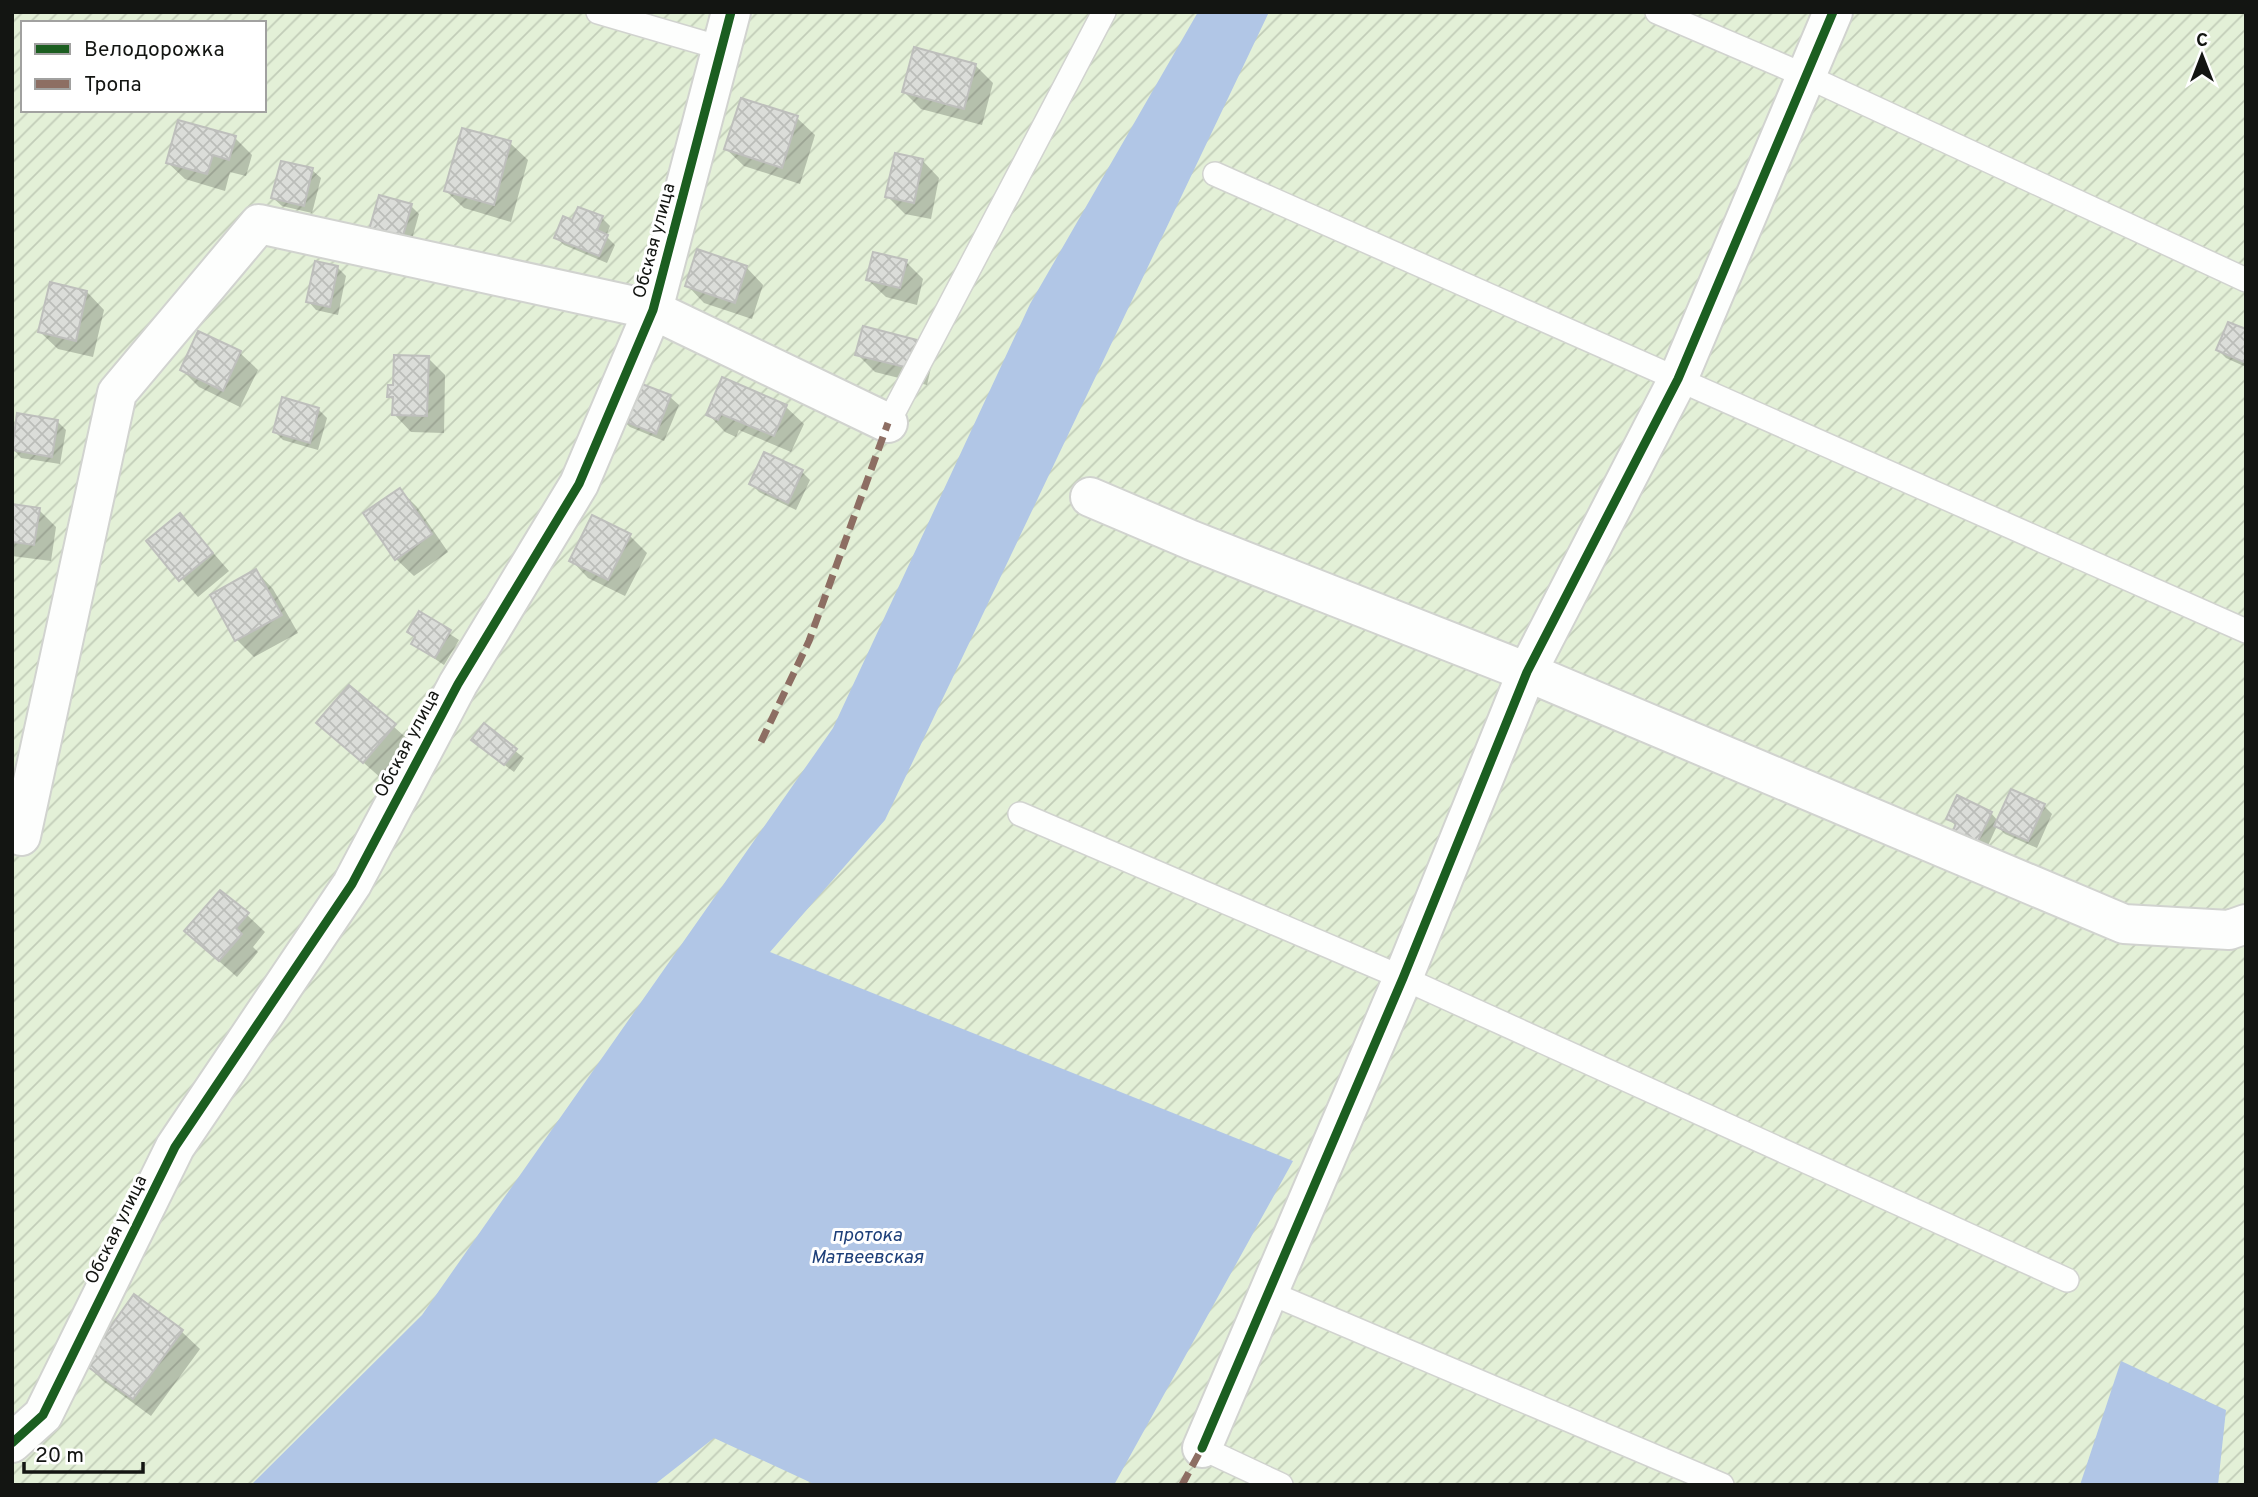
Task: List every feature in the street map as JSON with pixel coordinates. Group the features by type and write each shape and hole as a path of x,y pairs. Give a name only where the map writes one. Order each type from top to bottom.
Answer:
{"street":[{"path":"1202,1447 1403,978 1527,672 1678,379 1833,12"},
{"name":"Обская улица","path":"12,1443 43,1415 175,1147 352,884 458,684 579,484 653,310 726,30"},
{"path":"21,836 117,393 259,224 653,310 888,423"},
{"path":"1090,497 1191,540 1527,672 2124,924 2229,930 2246,924"}],"lane":[{"path":"598,12 726,30"},
{"path":"888,423 1104,12"},
{"path":"1657,12 1805,76 2246,280"},
{"path":"1215,174 2246,631"},
{"path":"1020,814 1403,978 2067,1280"},
{"path":"1268,1292 1722,1485"},
{"path":"1202,1447 1281,1485"}],"green space":[{"path":"12,12 2246,12 2246,1485 12,1485"}],"water":[{"name":"протока Матвеевская","path":"1198,12 1269,12 885,820 770,952 1293,1161 1114,1485 816,1485 714,1438 654,1485 251,1485 422,1315 833,728 1030,304"},
{"path":"2121,1361 2226,1410 2218,1485 2080,1485"}],"building":[{"path":"914,47 976,64 964,109 902,92"},
{"path":"741,98 798,116 782,168 724,149"},
{"path":"178,120 236,136 229,160 213,155 207,174 166,163"},
{"path":"462,128 511,141 494,205 444,191"},
{"path":"895,153 923,159 914,203 885,197"},
{"path":"281,161 313,168 304,206 271,198"},
{"path":"379,195 412,204 400,246 367,237"},
{"path":"578,207 603,216 597,230 608,235 599,256 554,238 563,216 572,220"},
{"path":"697,249 747,266 735,303 685,286"},
{"path":"873,252 907,260 900,288 866,280"},
{"path":"315,261 338,266 330,307 306,302"},
{"path":"50,282 87,291 76,341 38,332"},
{"path":"2228,322 2246,329 2246,363 2216,350"},
{"path":"863,326 917,340 909,368 855,355"},
{"path":"198,331 241,351 223,391 180,370"},
{"path":"394,355 429,356 427,416 392,415 393,397 387,397 388,385 393,385"},
{"path":"722,377 787,405 774,436 721,414 718,420 706,415"},
{"path":"634,381 671,395 656,434 619,419"},
{"path":"282,397 319,408 310,443 273,432"},
{"path":"17,413 58,420 52,457 12,450"},
{"path":"764,452 803,470 788,503 749,484"},
{"path":"400,488 432,534 395,560 363,513"},
{"path":"12,504 40,508 34,545 12,542"},
{"path":"180,513 213,553 179,581 146,541"},
{"path":"592,515 631,534 608,580 569,561"},
{"path":"256,569 282,615 235,641 210,595"},
{"path":"419,611 451,630 435,658 411,644 415,637 407,632"},
{"path":"349,685 396,724 363,763 316,723"},
{"path":"484,723 517,749 504,765 471,740"},
{"path":"2011,789 2045,804 2028,841 1994,826"},
{"path":"1957,795 1992,812 1975,847 1951,836 1956,823 1946,819"},
{"path":"220,890 249,913 236,928 242,934 219,961 184,931"},
{"path":"134,1294 183,1330 133,1399 84,1364"}],"marked path":[{"path":"761,742 809,641 888,423"},
{"path":"1182,1485 1202,1448"}],"cycle path":[{"path":"12,1443 43,1415 175,1147 352,884 458,684 579,484 653,310 731,12"},
{"path":"1202,1448 1403,978 1527,672 1678,379 1833,12"}]}
